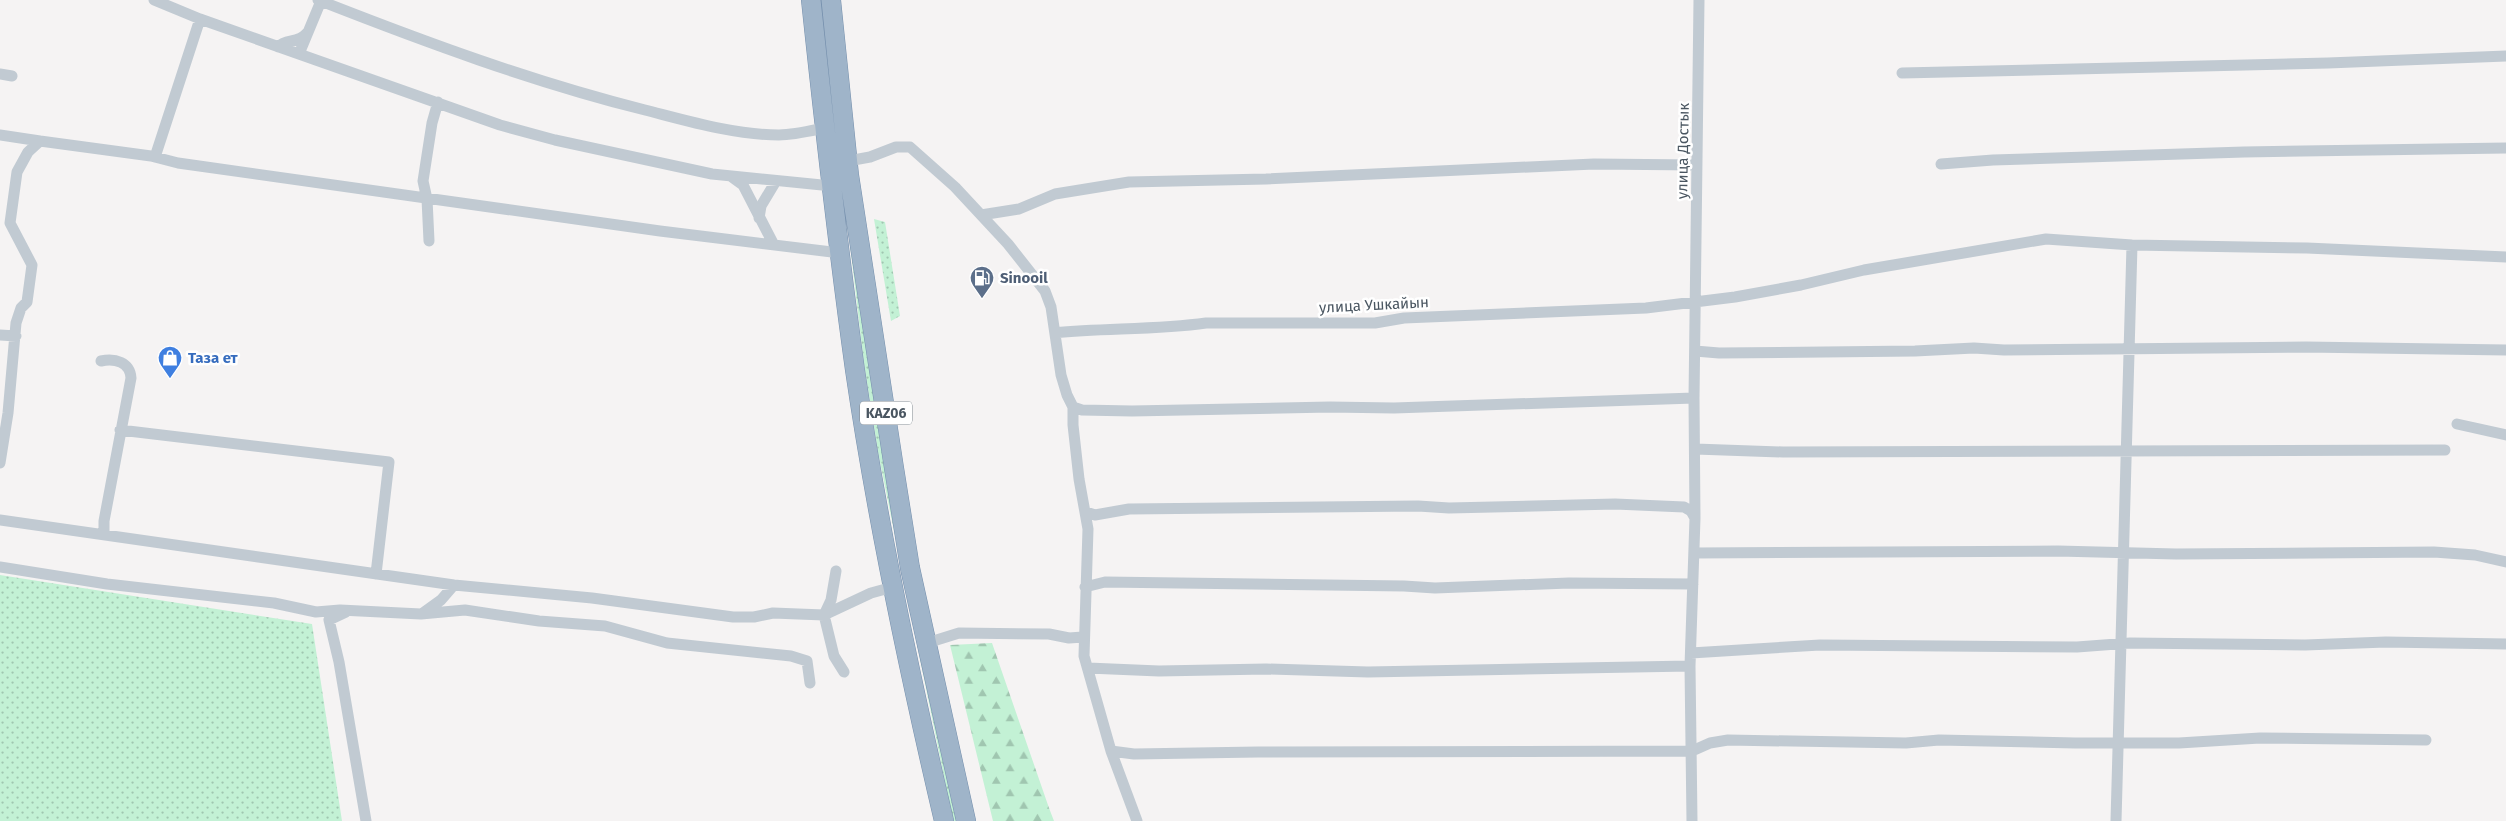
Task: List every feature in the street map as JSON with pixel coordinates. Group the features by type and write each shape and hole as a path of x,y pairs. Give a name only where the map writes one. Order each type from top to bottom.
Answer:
{"highway":[{"name":"KАZ06","path":"811,0 824,128 840,175 894,468 910,568 966,821"},
{"name":"KАZ06","path":"831,0 840,175 840,253 856,371 893,587 944,821"}],"street":[{"path":"154,0 200,19 500,125 555,140 663,164 730,176 776,181 840,175 870,157 896,147 910,147 955,187 1008,244 1046,291 1051,307 1061,375 1073,407 1079,479 1086,512 1086,624 1083,637 1084,656 1111,751 1137,821"},
{"name":"улица Достык","path":"1692,821 1690,666 1696,518 1694,398 1699,0"},
{"path":"299,54 320,1 414,37 534,79 679,119 740,131 780,135 824,128"},
{"path":"155,157 200,19"},
{"path":"278,47 286,42 295,42 302,39 307,33"},
{"path":"1902,73 2328,63 2506,56"},
{"path":"0,74 12,76"},
{"path":"429,242 427,199 423,181 432,123 438,102"},
{"path":"0,135 427,199 840,253"},
{"path":"16,138 22,164"},
{"path":"0,463 18,317 27,302 32,265 10,223 17,172 28,152 40,141"},
{"path":"1941,164 1993,160 2244,152 2506,148"},
{"path":"981,215 1019,209 1055,194 1129,182 1266,179 1594,164 1697,165"},
{"path":"730,176 743,185 774,245"},
{"path":"759,218 761,206 776,181"},
{"name":"улица Ушкайын","path":"1055,333 1115,328 1179,327 1206,323 1375,323 1404,318 1616,309 1695,302 1735,297 1801,285 1864,270 2046,239 2132,245 2315,248 2506,257"},
{"path":"2116,821 2120,644 2131,348 2132,245"},
{"path":"0,335 16,336"},
{"path":"1695,352 1915,351 1974,348 2004,350 2131,348 2158,350 2306,347 2506,350"},
{"path":"101,361 116,361 126,365 130,371 104,521 104,534"},
{"path":"1073,407 1082,410 1132,411 1330,407 1394,408 1694,398"},
{"path":"2457,424 2506,435"},
{"path":"120,430 389,462 376,574"},
{"path":"1695,449 1783,452 2127,449 2445,450"},
{"path":"1086,512 1095,515 1129,509 1418,506 1448,508 1606,504 1684,507 1696,518"},
{"path":"0,520 454,586 592,598 733,617 754,618 773,613 824,615 871,593 893,587"},
{"path":"1695,553 2434,552 2475,555 2506,562"},
{"path":"0,566 107,584 274,604 316,612 348,610 421,614 465,610 539,622 606,626 667,643 791,656 807,661 810,683"},
{"path":"836,571 831,600 824,615 834,656 844,672"},
{"path":"1085,587 1105,582 1435,588 1569,583 1693,584"},
{"path":"421,614 441,600 454,586"},
{"path":"348,610 329,620 339,662 366,821"},
{"path":"927,643 960,633 1049,634 1069,638 1083,637"},
{"path":"1691,653 1820,645 2077,647 2120,644 2506,644"},
{"path":"1088,668 1159,671 1266,669 1368,672 1690,666"},
{"path":"1111,751 1134,754 1258,752 1692,752 1710,743 1728,740 1908,743 1939,740 2010,743 2179,743 2260,738 2426,740"}],"green space":[{"path":"874,219 885,222 900,316 891,321"},
{"path":"848,227 962,821 953,821 878,452 864,364"},
{"path":"0,575 312,624 342,821 0,821"},
{"path":"992,643 1054,821 993,821 950,645"}],"place":[{"name":"Sinooil","path":"982,299"},
{"name":"Таза ет","path":"170,379"}]}
